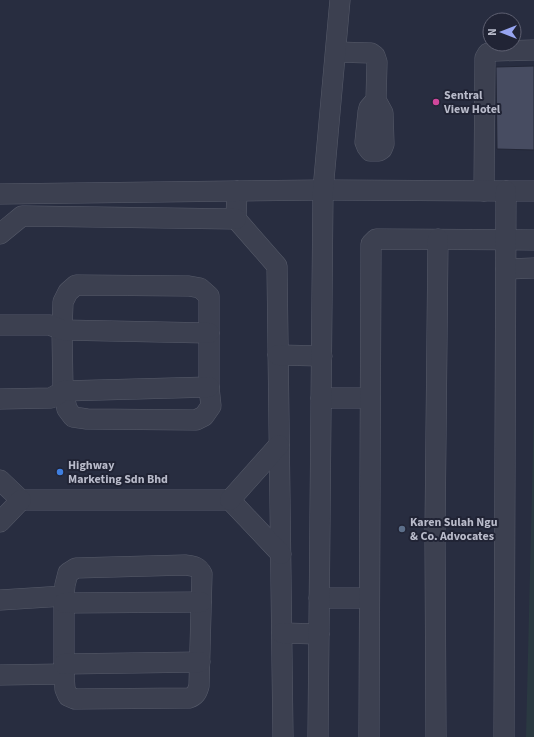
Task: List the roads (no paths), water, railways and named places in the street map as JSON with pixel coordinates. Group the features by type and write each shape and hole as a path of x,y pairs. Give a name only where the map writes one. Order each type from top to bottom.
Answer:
{"street":[{"path":"318,737 323,190 340,0"},
{"path":"484,191 486,58 488,53 495,51 534,50"},
{"path":"336,52 371,53 375,56 377,62 376,100"},
{"path":"0,194 323,190 534,191"},
{"path":"237,191 236,219 276,266 282,633 279,733"},
{"path":"504,737 506,191"},
{"path":"0,234 22,216 236,219"},
{"path":"369,737 371,244 376,239 534,240"},
{"path":"436,737 435,532 438,239"},
{"path":"506,269 534,268"},
{"path":"76,285 189,286 200,288 209,296 209,387 211,406 204,416 196,420 87,419 73,417 67,409 63,391 62,330 63,302 68,292 76,285"},
{"path":"0,325 50,325 62,330 210,333"},
{"path":"278,355 322,356"},
{"path":"0,399 51,398 63,391 209,387"},
{"path":"321,398 370,398"},
{"path":"230,500 279,445"},
{"path":"0,480 21,500 230,500 281,554"},
{"path":"0,522 21,500"},
{"path":"185,565 194,566 200,569 202,574 202,602 199,686 197,693 193,697 189,698 75,699 68,696 65,689 64,669 64,599 68,573 76,568 185,565"},
{"path":"319,598 369,598"},
{"path":"0,600 64,599 202,602"},
{"path":"282,633 319,634"},
{"path":"0,674 200,662"}],"place":[{"name":"Sentral View Hotel","path":"436,102"},
{"name":"Highway Marketing Sdn Bhd","path":"60,472"},
{"name":"Karen Sulah Ngu & Co. Advocates","path":"402,529"}]}
